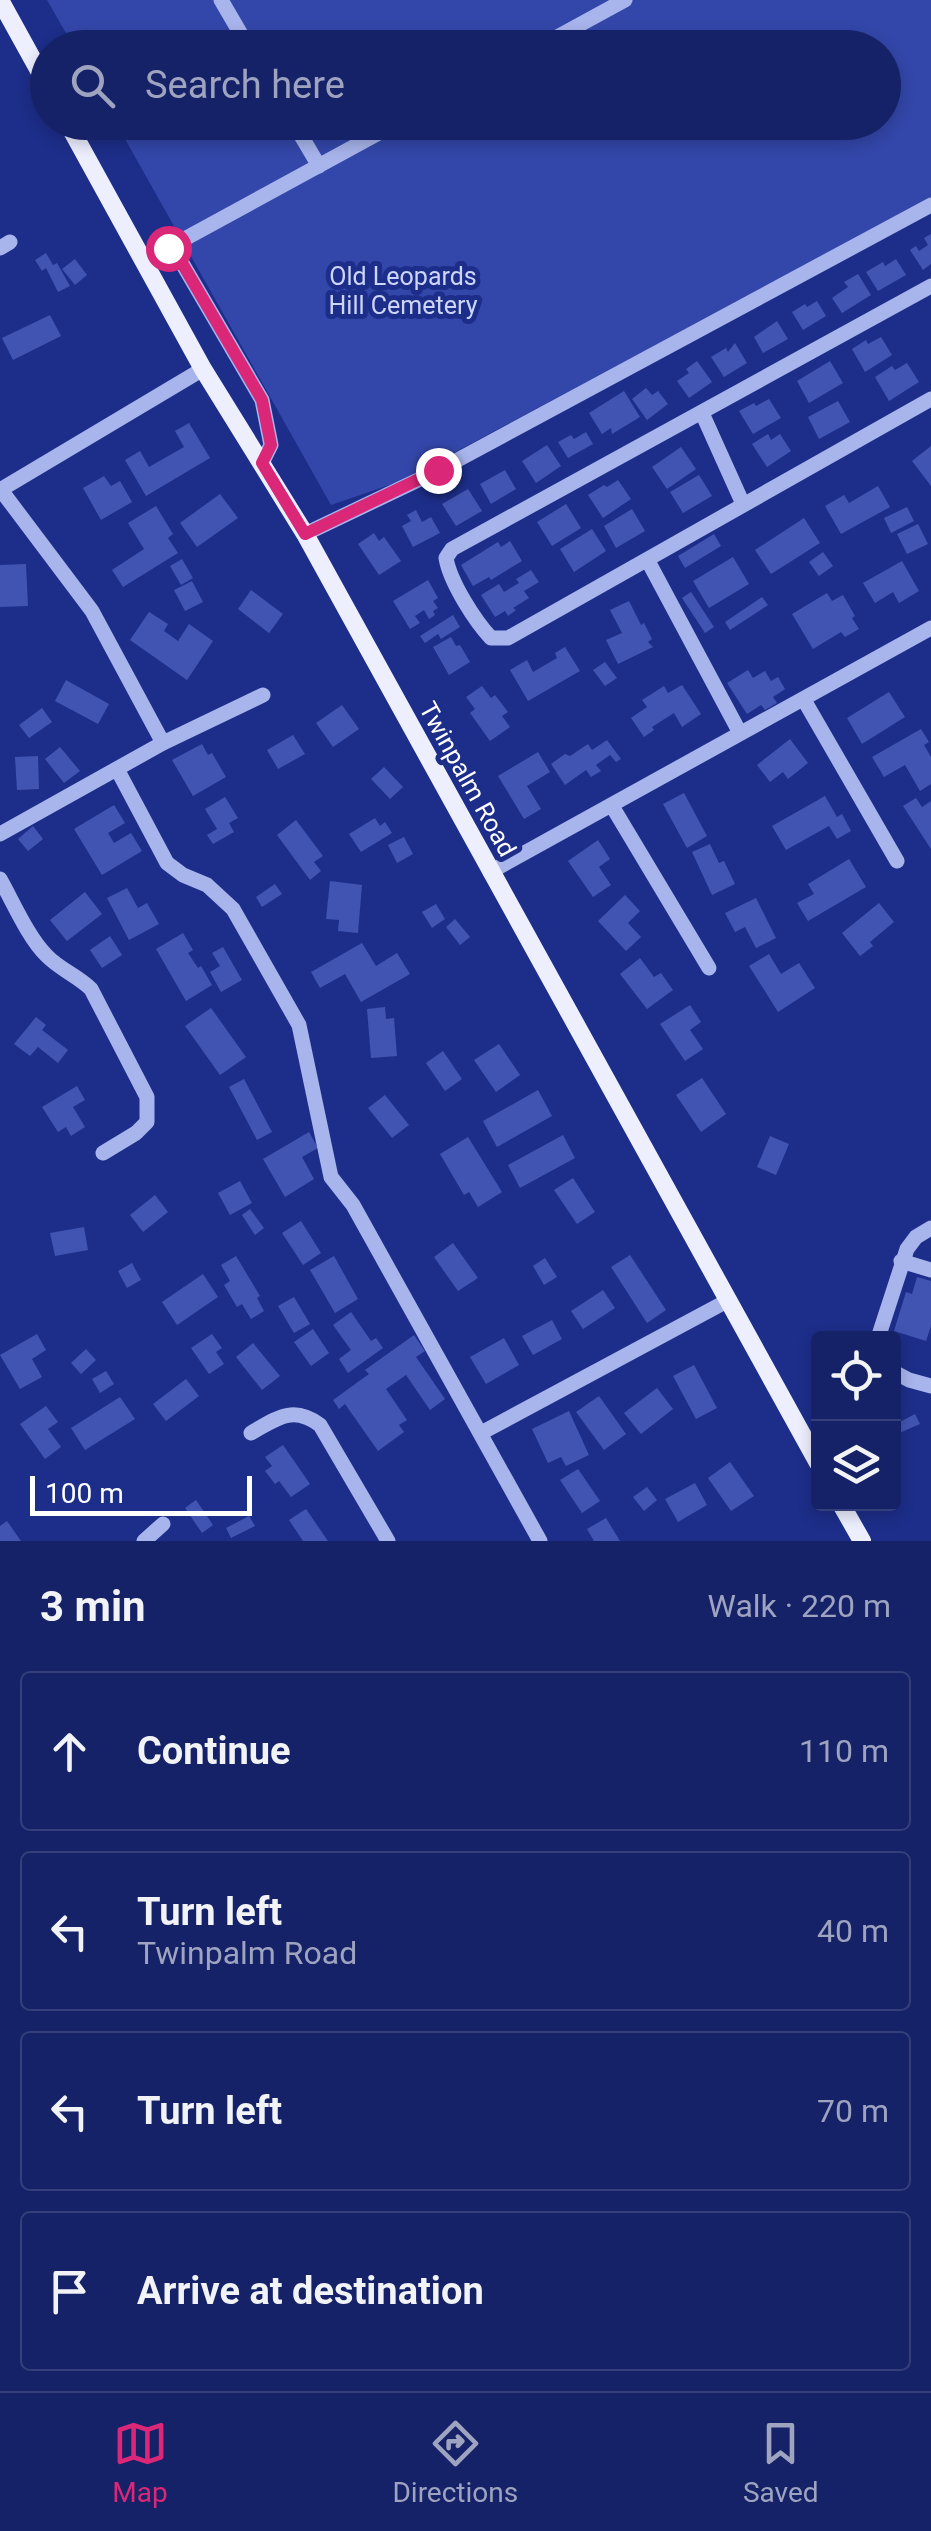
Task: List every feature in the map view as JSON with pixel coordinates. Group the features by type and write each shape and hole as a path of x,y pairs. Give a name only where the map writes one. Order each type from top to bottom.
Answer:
{"main road":[{"path":"0,0 30,54"},
{"name":"Twinpalm Road","path":"77,140 203,369 305,534 811,1451"},
{"path":"845,1511 862,1541"}],"street":[{"path":"221,0 238,30"},
{"path":"568,30 615,2"},
{"path":"304,140 319,166"},
{"path":"144,262 366,140"},
{"path":"305,534 438,470 931,204"},
{"path":"172,246 262,400 271,445 262,463"},
{"path":"931,286 452,549 446,558 448,570 482,628 491,638 508,638 931,399"},
{"path":"162,743 92,611 0,490 203,369"},
{"path":"702,414 742,504"},
{"path":"648,561 740,733"},
{"path":"490,872 931,628"},
{"path":"0,834 162,743 263,695"},
{"path":"804,700 898,861"},
{"path":"117,770 167,863 184,876 207,885 233,909 299,1025 331,1177 352,1205 481,1433 534,1539"},
{"path":"612,806 709,968"},
{"path":"0,879 40,948 91,989 147,1097 147,1122 136,1134 103,1153"},
{"path":"880,1331 901,1262 916,1236 931,1228"},
{"path":"901,1262 931,1270"},
{"path":"481,1433 727,1301"},
{"path":"901,1376 931,1386"},
{"path":"251,1432 291,1414 307,1415 320,1424 388,1541"},
{"path":"144,1541 163,1524"}],"green space":[{"name":"Old Leopards Hill Cemetery","path":"47,0 931,0 931,198 401,481 331,505 126,140 901,140 901,30 64,30"}],"building":[{"path":"931,234 931,264 923,270 910,250 916,246 919,251 928,245 924,238"},
{"path":"46,253 53,265 57,263 70,286 58,292 46,268 42,271 35,260"},
{"path":"75,259 87,275 75,285 62,269"},
{"path":"896,259 906,275 878,291 866,272"},
{"path":"858,274 871,295 842,313 832,298 848,287 844,282"},
{"path":"817,301 826,316 803,330 792,312"},
{"path":"50,315 61,336 13,360 2,338"},
{"path":"777,321 788,339 763,353 754,337"},
{"path":"881,337 892,355 865,372 852,349"},
{"path":"735,343 747,363 724,377 711,357 726,348 728,352"},
{"path":"697,361 712,382 689,398 677,381"},
{"path":"830,361 843,383 809,403 797,381"},
{"path":"907,363 919,382 889,401 875,377 892,366 895,370"},
{"path":"646,388 652,395 658,391 668,404 647,420 632,399"},
{"path":"624,391 640,417 612,434 611,428 602,434 589,413"},
{"path":"769,399 781,418 753,434 739,411"},
{"path":"838,401 850,422 819,439 808,417"},
{"path":"189,423 210,458 146,496 125,460 140,451 149,467 184,447 175,431"},
{"path":"586,432 593,444 568,458 558,442"},
{"path":"768,434 771,440 780,434 791,451 767,467 752,444"},
{"path":"547,445 561,466 536,483 522,461"},
{"path":"931,446 931,486 912,461"},
{"path":"681,447 696,469 667,489 652,467"},
{"path":"505,470 516,489 491,504 480,484"},
{"path":"699,475 712,496 683,513 670,492"},
{"path":"104,476 111,486 120,481 132,502 101,520 83,488"},
{"path":"618,480 631,499 603,518 588,495"},
{"path":"878,486 890,507 841,534 825,506 844,495 849,503"},
{"path":"468,489 482,511 456,526 442,504"},
{"path":"220,494 238,518 197,547 180,523"},
{"path":"566,504 581,528 552,546 537,522"},
{"path":"156,506 173,534 168,538 178,553 123,587 112,570 144,549 128,523"},
{"path":"907,507 914,521 891,533 884,518"},
{"path":"632,509 645,531 616,548 604,526"},
{"path":"416,510 422,522 431,517 440,533 413,547 402,526 411,521 407,515"},
{"path":"804,518 820,543 771,574 755,550"},
{"path":"918,524 928,544 907,554 897,534"},
{"path":"592,529 606,551 574,572 560,549"},
{"path":"374,533 379,541 384,537 401,561 379,575 358,544"},
{"path":"714,534 721,546 685,568 678,556"},
{"path":"510,541 522,561 473,586 461,565 498,542 501,547"},
{"path":"823,552 833,566 819,576 809,562"},
{"path":"733,557 749,584 709,608 693,581"},
{"path":"182,559 193,578 181,585 170,566"},
{"path":"902,561 919,591 899,603 893,592 875,603 863,583"},
{"path":"26,564 28,606 0,607 0,565"},
{"path":"531,570 539,582 524,591 529,598 508,616 505,611 495,617 481,595 499,584 504,592"},
{"path":"428,580 438,598 433,601 438,608 429,619 424,610 415,616 420,623 410,629 393,601"},
{"path":"192,581 203,602 185,611 174,590"},
{"path":"251,590 283,614 269,633 238,609"},
{"path":"691,592 714,627 705,633 682,598"},
{"path":"827,593 832,601 843,595 859,629 845,637 841,632 813,649 792,614"},
{"path":"762,597 768,605 730,630 725,622"},
{"path":"629,601 641,625 644,623 653,647 618,664 606,640 622,633 610,610"},
{"path":"149,612 168,624 164,631 178,641 189,624 213,641 187,680 130,640"},
{"path":"453,615 460,627 441,639 438,634 425,643 420,636"},
{"path":"451,637 470,662 449,675 433,647"},
{"path":"565,647 580,671 528,701 510,670 527,660 533,672 557,658 555,653"},
{"path":"605,662 617,678 605,686 593,670"},
{"path":"748,670 753,678 765,671 771,681 778,677 785,689 773,697 777,703 765,710 761,705 747,714 727,683"},
{"path":"66,680 109,704 98,724 55,701"},
{"path":"682,685 701,714 682,727 674,713 644,737 631,718 647,707 642,700 664,686 668,693"},
{"path":"482,686 508,712 502,716 510,727 490,741 470,713 475,709 466,697"},
{"path":"889,692 905,717 862,744 847,718"},
{"path":"342,705 359,729 333,747 316,723"},
{"path":"42,708 52,722 29,738 19,725"},
{"path":"921,729 929,742 924,745 931,757 931,784 920,791 905,765 884,777 872,757"},
{"path":"293,735 305,754 278,769 267,750"},
{"path":"790,739 808,763 788,779 783,772 770,782 757,765"},
{"path":"607,740 621,759 616,762 610,755 596,765 601,771 591,777 586,770 565,785 551,764 588,744 592,750"},
{"path":"202,744 226,777 193,796 172,760"},
{"path":"60,747 80,771 64,783 45,759"},
{"path":"538,752 550,772 527,786 541,809 524,819 498,776"},
{"path":"38,756 39,789 17,790 15,757"},
{"path":"384,767 403,787 390,799 371,779"},
{"path":"684,793 707,836 687,848 663,804"},
{"path":"825,796 851,831 837,839 829,826 786,850 772,826"},
{"path":"225,797 238,818 229,823 234,832 213,844 207,835 217,829 205,809"},
{"path":"916,798 922,807 931,801 931,849 903,806"},
{"path":"114,805 125,823 108,833 114,843 131,833 142,851 102,875 74,829"},
{"path":"375,818 380,826 385,822 392,833 361,852 349,834"},
{"path":"296,820 323,856 314,862 321,871 310,880 277,835"},
{"path":"33,826 43,839 28,851 18,839"},
{"path":"404,837 413,854 397,863 388,845"},
{"path":"598,840 610,859 599,867 611,885 593,897 568,861"},
{"path":"710,844 735,884 712,895 692,852"},
{"path":"849,859 866,887 808,921 797,903 814,894 808,884"},
{"path":"330,881 362,885 358,933 338,931 339,920 326,919"},
{"path":"275,884 282,894 262,907 256,897"},
{"path":"127,888 138,908 147,903 159,924 129,940 107,898"},
{"path":"85,892 102,914 67,941 50,920"},
{"path":"625,895 640,911 628,923 641,937 626,951 598,921"},
{"path":"756,898 776,938 756,948 745,927 735,932 725,913"},
{"path":"879,903 894,922 860,956 842,933"},
{"path":"436,904 445,919 432,928 422,912"},
{"path":"455,919 470,937 460,945 446,927"},
{"path":"183,933 193,950 188,953 212,985 186,1001 156,949"},
{"path":"110,936 122,955 102,968 90,950"},
{"path":"362,943 376,966 397,953 410,974 361,1002 345,974 320,988 311,972"},
{"path":"223,947 242,980 221,992 210,972 220,966 212,953"},
{"path":"769,954 781,974 799,963 815,988 778,1012 749,966"},
{"path":"640,958 654,977 661,973 673,990 647,1009 620,974"},
{"path":"690,1005 701,1022 690,1030 703,1049 685,1061 660,1024"},
{"path":"385,1007 386,1019 394,1018 397,1056 371,1058 367,1009"},
{"path":"211,1008 246,1057 220,1075 185,1026"},
{"path":"36,1017 46,1025 42,1030 68,1050 58,1063 38,1047 30,1056 14,1044"},
{"path":"499,1044 520,1075 496,1092 474,1060"},
{"path":"443,1051 462,1079 445,1091 426,1063"},
{"path":"702,1078 726,1114 701,1132 676,1095"},
{"path":"244,1079 272,1132 257,1140 229,1087"},
{"path":"77,1086 85,1100 73,1107 85,1127 71,1136 66,1127 58,1132 42,1107"},
{"path":"538,1090 552,1116 497,1147 483,1121"},
{"path":"385,1095 409,1125 392,1138 368,1108"},
{"path":"309,1132 318,1148 302,1157 314,1179 285,1197 263,1159"},
{"path":"563,1135 575,1158 520,1188 508,1165"},
{"path":"770,1136 789,1144 776,1175 757,1167"},
{"path":"468,1137 502,1192 478,1207 469,1192 464,1195 440,1154"},
{"path":"573,1178 595,1212 577,1224 554,1190"},
{"path":"240,1181 252,1203 230,1215 218,1193"},
{"path":"155,1195 168,1212 143,1232 130,1215"},
{"path":"250,1209 264,1228 255,1235 242,1215"},
{"path":"301,1221 321,1253 303,1265 282,1233"},
{"path":"84,1227 88,1250 55,1256 50,1233"},
{"path":"453,1243 478,1278 458,1291 434,1257"},
{"path":"630,1255 666,1310 647,1323 611,1267"},
{"path":"236,1256 260,1296 257,1298 264,1311 251,1319 242,1304 237,1307 224,1285 230,1281 221,1265"},
{"path":"334,1256 358,1299 335,1313 310,1270"},
{"path":"545,1258 557,1277 544,1285 533,1266"},
{"path":"132,1263 141,1280 127,1288 118,1271"},
{"path":"203,1274 218,1297 177,1325 162,1302"},
{"path":"917,1277 931,1281 931,1326 926,1341 894,1331 906,1292 912,1294"},
{"path":"603,1290 615,1308 583,1329 571,1311"},
{"path":"294,1297 310,1324 294,1333 278,1306"},
{"path":"351,1312 371,1341 376,1338 383,1348 348,1373 339,1359 351,1350 333,1325"},
{"path":"552,1320 562,1339 533,1355 522,1336"},
{"path":"313,1329 329,1353 311,1366 294,1342"},
{"path":"37,1334 46,1350 32,1359 42,1377 20,1389 0,1355"},
{"path":"212,1334 222,1348 216,1352 224,1364 209,1374 191,1348"},
{"path":"414,1335 425,1351 416,1357 445,1399 430,1410 406,1375 386,1389 407,1420 399,1425 404,1432 378,1451 345,1404 339,1409 333,1400 369,1374 365,1370"},
{"path":"504,1338 519,1365 486,1384 470,1357"},
{"path":"253,1343 280,1376 262,1390 236,1357"},
{"path":"86,1349 96,1360 81,1374 71,1363"},
{"path":"694,1365 717,1408 696,1419 673,1376"},
{"path":"106,1371 114,1384 100,1393 92,1379"},
{"path":"186,1379 199,1396 166,1421 153,1404"},
{"path":"657,1388 673,1409 641,1434 624,1413"},
{"path":"599,1396 626,1434 604,1450 576,1412"},
{"path":"120,1397 135,1419 85,1450 71,1428"},
{"path":"46,1406 58,1422 48,1429 61,1447 45,1459 20,1424"},
{"path":"569,1411 589,1455 566,1466 561,1457 548,1463 532,1429"},
{"path":"915,1414 920,1424 901,1432 901,1421"},
{"path":"283,1445 310,1484 291,1497 265,1471 272,1466 265,1457"},
{"path":"730,1462 754,1496 731,1511 708,1478"},
{"path":"578,1469 600,1501 582,1513 560,1480"},
{"path":"695,1483 707,1505 678,1522 665,1499"},
{"path":"647,1487 657,1500 644,1511 633,1497"},
{"path":"196,1500 213,1525 202,1533 185,1508"},
{"path":"306,1509 328,1541 303,1541 289,1520"},
{"path":"249,1516 255,1526 231,1538 226,1528"},
{"path":"606,1518 620,1541 594,1541 587,1529"},
{"path":"7,1521 21,1541 0,1541 0,1526"}],"route":[{"path":"168,248 172,246 262,400 271,445 262,463 305,534 438,470"}]}
